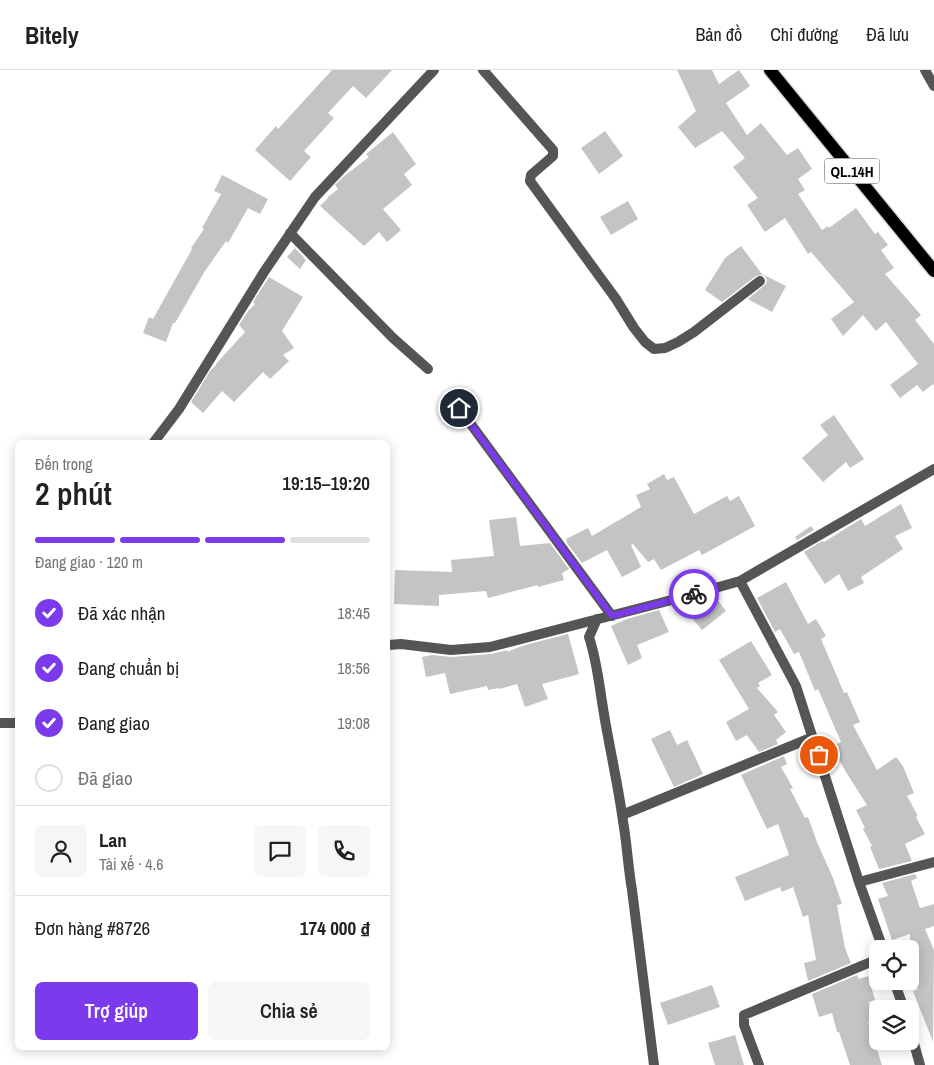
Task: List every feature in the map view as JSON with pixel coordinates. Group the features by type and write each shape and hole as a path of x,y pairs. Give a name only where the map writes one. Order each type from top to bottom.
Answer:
{"main road":[{"name":"QL.14H","path":"770,70 934,272"}],"street":[{"path":"156,440 179,409 264,272 316,197 434,70"},
{"path":"483,70 553,150 553,156 531,175 530,181 616,299 634,328 645,342 654,349 665,348 678,342 760,281"},
{"path":"925,70 934,86"},
{"path":"290,233 393,338 428,368"},
{"path":"459,408 612,616"},
{"path":"390,644 451,650 490,647 740,581 934,469"},
{"path":"740,581 796,686 859,882 880,940"},
{"path":"597,619 589,637 595,654 622,815 654,1065"},
{"path":"0,723 15,723"},
{"path":"622,815 813,737"},
{"path":"859,882 934,862"},
{"path":"759,1065 744,1026 744,1014 869,963"},
{"path":"916,1050 920,1065"}],"building":[{"path":"332,70 392,70 366,98 353,86 328,113 334,118 304,151 311,157 290,181 255,150 276,126 278,129"},
{"path":"677,70 712,70 719,84 739,70 750,86 726,103 747,135 761,123 787,155 798,148 812,169 798,179 805,190 798,194 822,230 828,226 829,228 856,208 875,234 878,232 888,245 881,250 894,268 885,274 921,315 915,320 934,344 934,386 933,384 923,392 917,385 900,398 890,385 918,364 886,322 876,331 863,315 843,336 831,319 854,302 811,252 808,254 785,218 765,232 747,205 758,198 733,167 745,158 722,131 695,148 678,127 696,111"},
{"path":"605,131 623,156 599,174 581,148"},
{"path":"393,132 416,164 404,174 412,185 383,209 401,230 387,242 379,232 364,246 320,206 338,189 335,185 369,157 366,154"},
{"path":"222,175 268,199 260,214 248,208 228,243 226,241 205,271 175,323 173,323 166,342 143,333 149,317 153,319 191,248 204,229 202,228 221,194 214,191"},
{"path":"628,201 638,219 611,235 600,217"},
{"path":"741,246 762,274 786,286 772,312 748,299 766,284 767,280 762,275 756,276 722,302 705,290 725,258"},
{"path":"295,248 306,260 300,269 287,257"},
{"path":"269,277 303,297 282,331 294,348 283,355 289,361 270,379 263,372 234,402 222,391 203,413 191,402 210,371 245,332 239,325 255,304 253,302"},
{"path":"834,415 864,459 850,468 846,462 823,482 802,458 828,435 820,425"},
{"path":"664,474 667,480 674,477 694,514 727,496 730,501 739,496 755,526 702,555 699,550 661,570 654,559 648,562 633,544 631,545 641,567 622,577 607,550 582,563 566,542 566,539 588,528 592,536 641,507 636,495 650,489 647,484"},
{"path":"901,504 912,528 895,536 903,549 861,577 864,583 848,591 839,574 825,584 804,552 861,519 865,526"},
{"path":"516,517 520,546 550,543 569,569 562,573 564,580 488,598 486,591 439,595 439,606 394,604 395,570 452,572 451,560 494,556 489,520"},
{"path":"811,526 814,530 797,540 795,537"},
{"path":"786,582 808,624 816,619 826,636 821,639 844,693 847,692 860,722 853,725 877,770 896,757 903,766 914,793 907,796 925,834 905,844 912,861 879,869 870,847 872,846 863,829 865,828 856,810 867,805 832,747 841,742 818,689 815,691 799,652 794,654 780,629 775,632 757,598"},
{"path":"714,595 726,611 702,630 687,612 704,598"},
{"path":"659,610 669,632 637,645 642,658 628,665 611,626 627,619"},
{"path":"568,634 579,674 542,684 548,699 525,707 517,684 488,690 487,686 450,694 445,673 426,677 422,657 432,655 451,657 491,654 507,650 507,652 525,645"},
{"path":"751,641 772,675 758,683 760,686 757,688 778,712 774,715 786,732 776,740 778,744 759,752 747,735 736,741 726,722 749,709 719,660"},
{"path":"670,730 677,745 687,740 703,774 674,787 651,739"},
{"path":"784,756 787,764 781,767 793,788 790,789 805,818 808,817 842,904 837,905 845,948 851,963 808,981 804,963 816,960 808,915 803,917 793,887 782,892 780,887 745,901 735,877 789,855 778,824 767,829 741,775"},
{"path":"915,874 917,878 911,881 920,908 934,904 934,926 925,929 934,950 933,1042 919,1006 919,1000 917,1000 913,991 919,990 919,940 910,940 910,934 892,940 878,899 888,896 882,883"},
{"path":"857,975 859,979 868,976 869,990 872,990 875,1000 869,1000 869,1050 877,1050 882,1065 850,1065 832,1013 819,1017 812,994"},
{"path":"712,985 720,1007 668,1025 660,1003"},
{"path":"735,1035 744,1065 715,1065 708,1043"}],"way so far":[{"path":"694,594 740,581 796,686 819,755"}],"route":[{"path":"459,408 612,616 694,594"}]}
